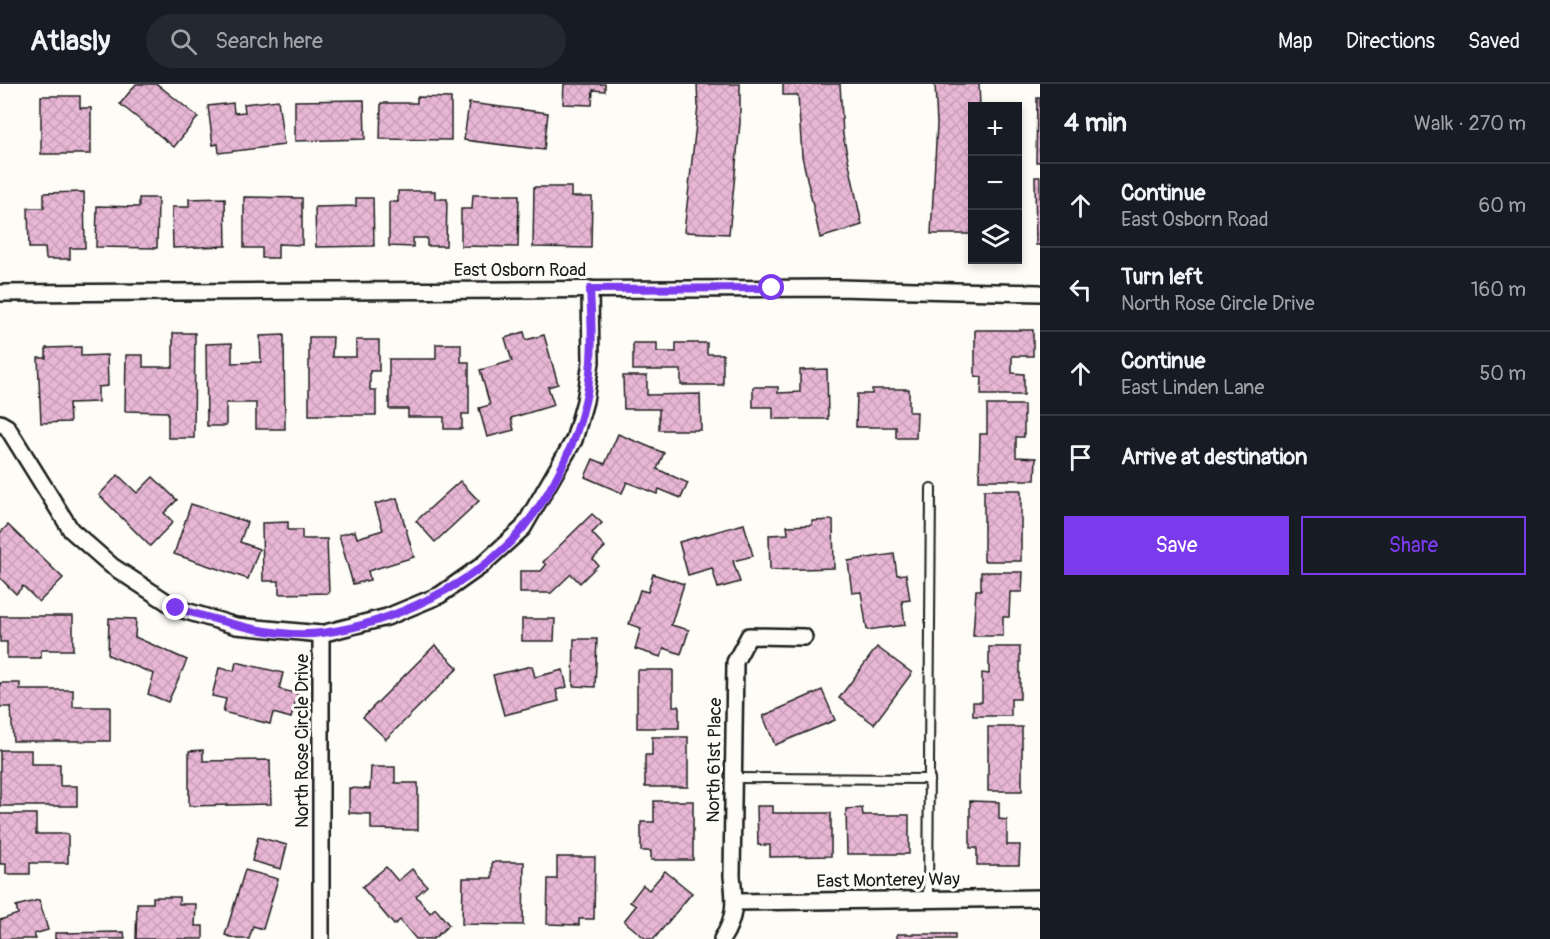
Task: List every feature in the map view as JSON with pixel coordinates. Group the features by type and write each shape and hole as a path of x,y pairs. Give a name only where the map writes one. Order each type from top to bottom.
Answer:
{"street":[{"name":"East Osborn Road","path":"0,293 838,288 1040,293"},
{"name":"North Rose Circle Drive","path":"321,939 321,634 387,617 440,595 481,566 523,528 574,440 585,400 591,362 590,289"},
{"path":"0,423 7,427 71,530 112,566 176,608 236,626 321,634"},
{"name":"North 61st Place","path":"722,939 731,926 736,902 732,876 735,662 749,636 804,637"},
{"name":"East Monterey Way","path":"736,902 1040,898"}],"lane":[{"path":"928,899 932,488"},
{"path":"732,778 930,779"}],"building":[{"path":"136,84 157,84 198,117 174,147 120,104"},
{"path":"564,84 605,84 605,91 593,90 592,105 563,104"},
{"path":"697,84 740,84 740,123 729,234 684,232 698,106"},
{"path":"783,84 840,84 843,135 862,225 820,238 802,156 798,95 783,95"},
{"path":"935,84 979,84 980,102 968,102 968,234 931,234 937,124"},
{"path":"41,96 80,96 80,108 91,108 91,154 41,154"},
{"path":"417,97 451,98 451,140 380,139 381,103 417,103"},
{"path":"1037,98 1040,98 1040,162 1036,162"},
{"path":"278,100 284,145 219,153 218,144 213,145 208,106 233,103 234,113 245,112 244,104"},
{"path":"364,100 365,139 295,141 295,101"},
{"path":"469,103 548,113 544,150 464,140"},
{"path":"1035,177 1040,177 1040,245 1036,245"},
{"path":"534,187 571,187 571,197 592,197 591,248 533,247"},
{"path":"398,191 435,191 435,199 447,199 446,246 427,246 427,238 413,238 413,247 389,246 389,202 398,202"},
{"path":"84,192 85,248 70,248 70,259 46,259 45,248 29,248 28,208 44,208 44,193"},
{"path":"473,195 519,195 518,247 461,246 461,209 472,209"},
{"path":"244,197 302,198 302,245 278,244 278,258 262,258 262,248 244,248"},
{"path":"139,198 158,198 157,248 96,247 97,206 139,207"},
{"path":"225,198 226,246 173,248 172,207 189,207 189,199"},
{"path":"356,198 373,198 374,246 316,247 315,207 356,206"},
{"path":"975,330 1033,330 1033,356 1012,356 1012,373 1024,374 1024,395 981,395 982,377 975,376"},
{"path":"524,332 526,340 544,335 558,384 548,387 554,405 511,418 514,430 487,437 479,408 490,405 480,370 512,361 505,338"},
{"path":"173,333 195,333 194,438 168,438 168,412 125,411 126,355 143,355 143,367 173,367"},
{"path":"284,335 285,429 256,429 256,403 226,403 226,426 207,426 206,344 232,343 232,363 261,362 260,336"},
{"path":"309,337 333,337 332,357 356,357 356,340 379,340 379,371 370,371 370,390 376,390 376,415 309,415"},
{"path":"633,343 657,343 657,352 676,352 676,343 707,343 707,354 723,354 723,385 681,385 681,370 633,370"},
{"path":"436,344 461,344 461,362 469,362 469,414 462,414 462,429 444,429 444,417 408,417 408,409 389,409 389,359 436,359"},
{"path":"81,347 81,356 107,355 108,386 98,387 98,402 69,403 70,422 41,423 38,358 46,358 46,348"},
{"path":"827,369 828,419 773,419 773,407 753,407 753,387 778,387 778,393 800,392 800,370"},
{"path":"623,376 647,376 647,395 700,394 701,430 659,430 659,409 624,409"},
{"path":"872,389 909,389 909,412 917,412 916,438 896,438 896,427 856,427 857,394 872,394"},
{"path":"987,405 1024,405 1024,437 1016,437 1016,457 1036,458 1035,480 979,480 980,434 987,434"},
{"path":"618,434 664,453 657,469 688,483 681,498 659,489 657,494 627,482 622,493 585,477 593,459 605,464"},
{"path":"118,475 137,493 153,477 177,500 164,513 173,522 150,546 99,495"},
{"path":"460,481 479,501 435,542 416,521"},
{"path":"984,490 1021,490 1021,561 984,561"},
{"path":"397,498 414,557 368,571 370,580 353,584 339,535 355,531 357,538 383,530 375,504"},
{"path":"191,504 247,522 240,542 259,549 248,579 174,554"},
{"path":"592,514 602,523 592,533 605,547 593,559 598,565 580,583 571,574 551,593 520,593 520,571 541,571 546,565 543,562"},
{"path":"833,520 834,568 770,570 769,535 788,534 787,526 812,525 812,521"},
{"path":"288,522 288,530 302,530 302,539 327,539 329,593 279,594 279,581 263,581 262,523"},
{"path":"744,524 753,556 733,561 740,582 718,588 712,568 688,575 679,542"},
{"path":"8,525 63,578 39,602 23,586 16,594 0,578 0,533"},
{"path":"894,554 897,575 906,574 910,600 902,601 905,625 867,630 861,592 852,593 848,561"},
{"path":"981,572 1023,572 1022,592 1010,592 1009,617 1003,617 1003,636 973,636 976,590 981,590"},
{"path":"653,574 684,584 671,625 689,630 681,654 664,648 661,657 635,649 641,628 629,624 640,590 648,592"},
{"path":"0,616 73,616 73,650 41,650 41,658 7,658 7,642 0,642"},
{"path":"109,618 136,619 135,637 187,660 168,702 148,694 154,674 108,655"},
{"path":"522,619 555,619 554,641 522,641"},
{"path":"574,639 597,639 595,687 573,686"},
{"path":"435,645 458,668 386,739 363,717"},
{"path":"877,647 912,673 874,724 839,698"},
{"path":"989,647 1020,647 1020,699 1011,699 1011,716 973,716 973,702 982,702 982,673 989,674"},
{"path":"236,662 283,673 279,689 298,694 291,718 273,713 270,724 223,712 226,699 212,696 219,668 234,671"},
{"path":"532,666 535,677 563,670 567,687 556,690 559,701 504,715 493,675"},
{"path":"637,670 673,670 673,706 679,706 679,728 637,728"},
{"path":"0,683 20,683 20,690 73,690 73,707 110,707 110,741 13,741 11,707 0,707"},
{"path":"822,690 835,720 775,745 763,716"},
{"path":"988,727 1022,727 1022,791 988,791"},
{"path":"652,737 688,737 688,787 645,787 645,755 652,755"},
{"path":"0,750 31,750 31,764 60,764 60,786 77,786 77,806 0,806"},
{"path":"203,750 203,761 270,760 271,804 189,806 189,751"},
{"path":"371,767 395,767 395,783 418,783 418,830 371,829 371,814 349,813 349,788 370,789"},
{"path":"654,801 693,801 693,860 651,860 651,851 641,851 641,822 654,822"},
{"path":"970,801 999,802 999,819 1007,820 1007,845 1020,845 1019,865 977,865 977,848 970,848"},
{"path":"757,806 773,806 773,813 831,813 831,856 770,857 770,845 758,845"},
{"path":"862,808 863,815 909,815 909,854 847,854 846,809"},
{"path":"0,814 36,814 36,834 68,834 68,863 30,863 30,874 6,874 6,864 0,864"},
{"path":"258,837 287,845 281,869 252,861"},
{"path":"557,857 595,857 594,919 579,919 579,925 547,924 548,879 557,879"},
{"path":"492,862 524,862 523,925 462,924 463,878 492,878"},
{"path":"386,867 398,881 412,869 427,886 416,896 430,913 435,908 449,925 433,939 416,939 400,920 394,925 362,887"},
{"path":"245,870 278,879 263,929 253,926 249,939 237,939 225,935"},
{"path":"665,871 692,893 654,939 646,939 624,921 636,906 630,902 643,885 649,890"},
{"path":"153,897 179,897 179,904 196,904 195,926 203,926 203,939 136,939 137,903 153,903"},
{"path":"39,900 48,930 34,934 36,939 0,939 0,920 18,914 16,906"},
{"path":"124,932 125,939 55,939 55,933"},
{"path":"897,934 955,934 955,939 897,939"}],"route":[{"path":"176,608 236,626 321,634 387,617 440,595 481,566 523,528 547,491 574,440 585,400 591,362 590,289 772,288"}]}
